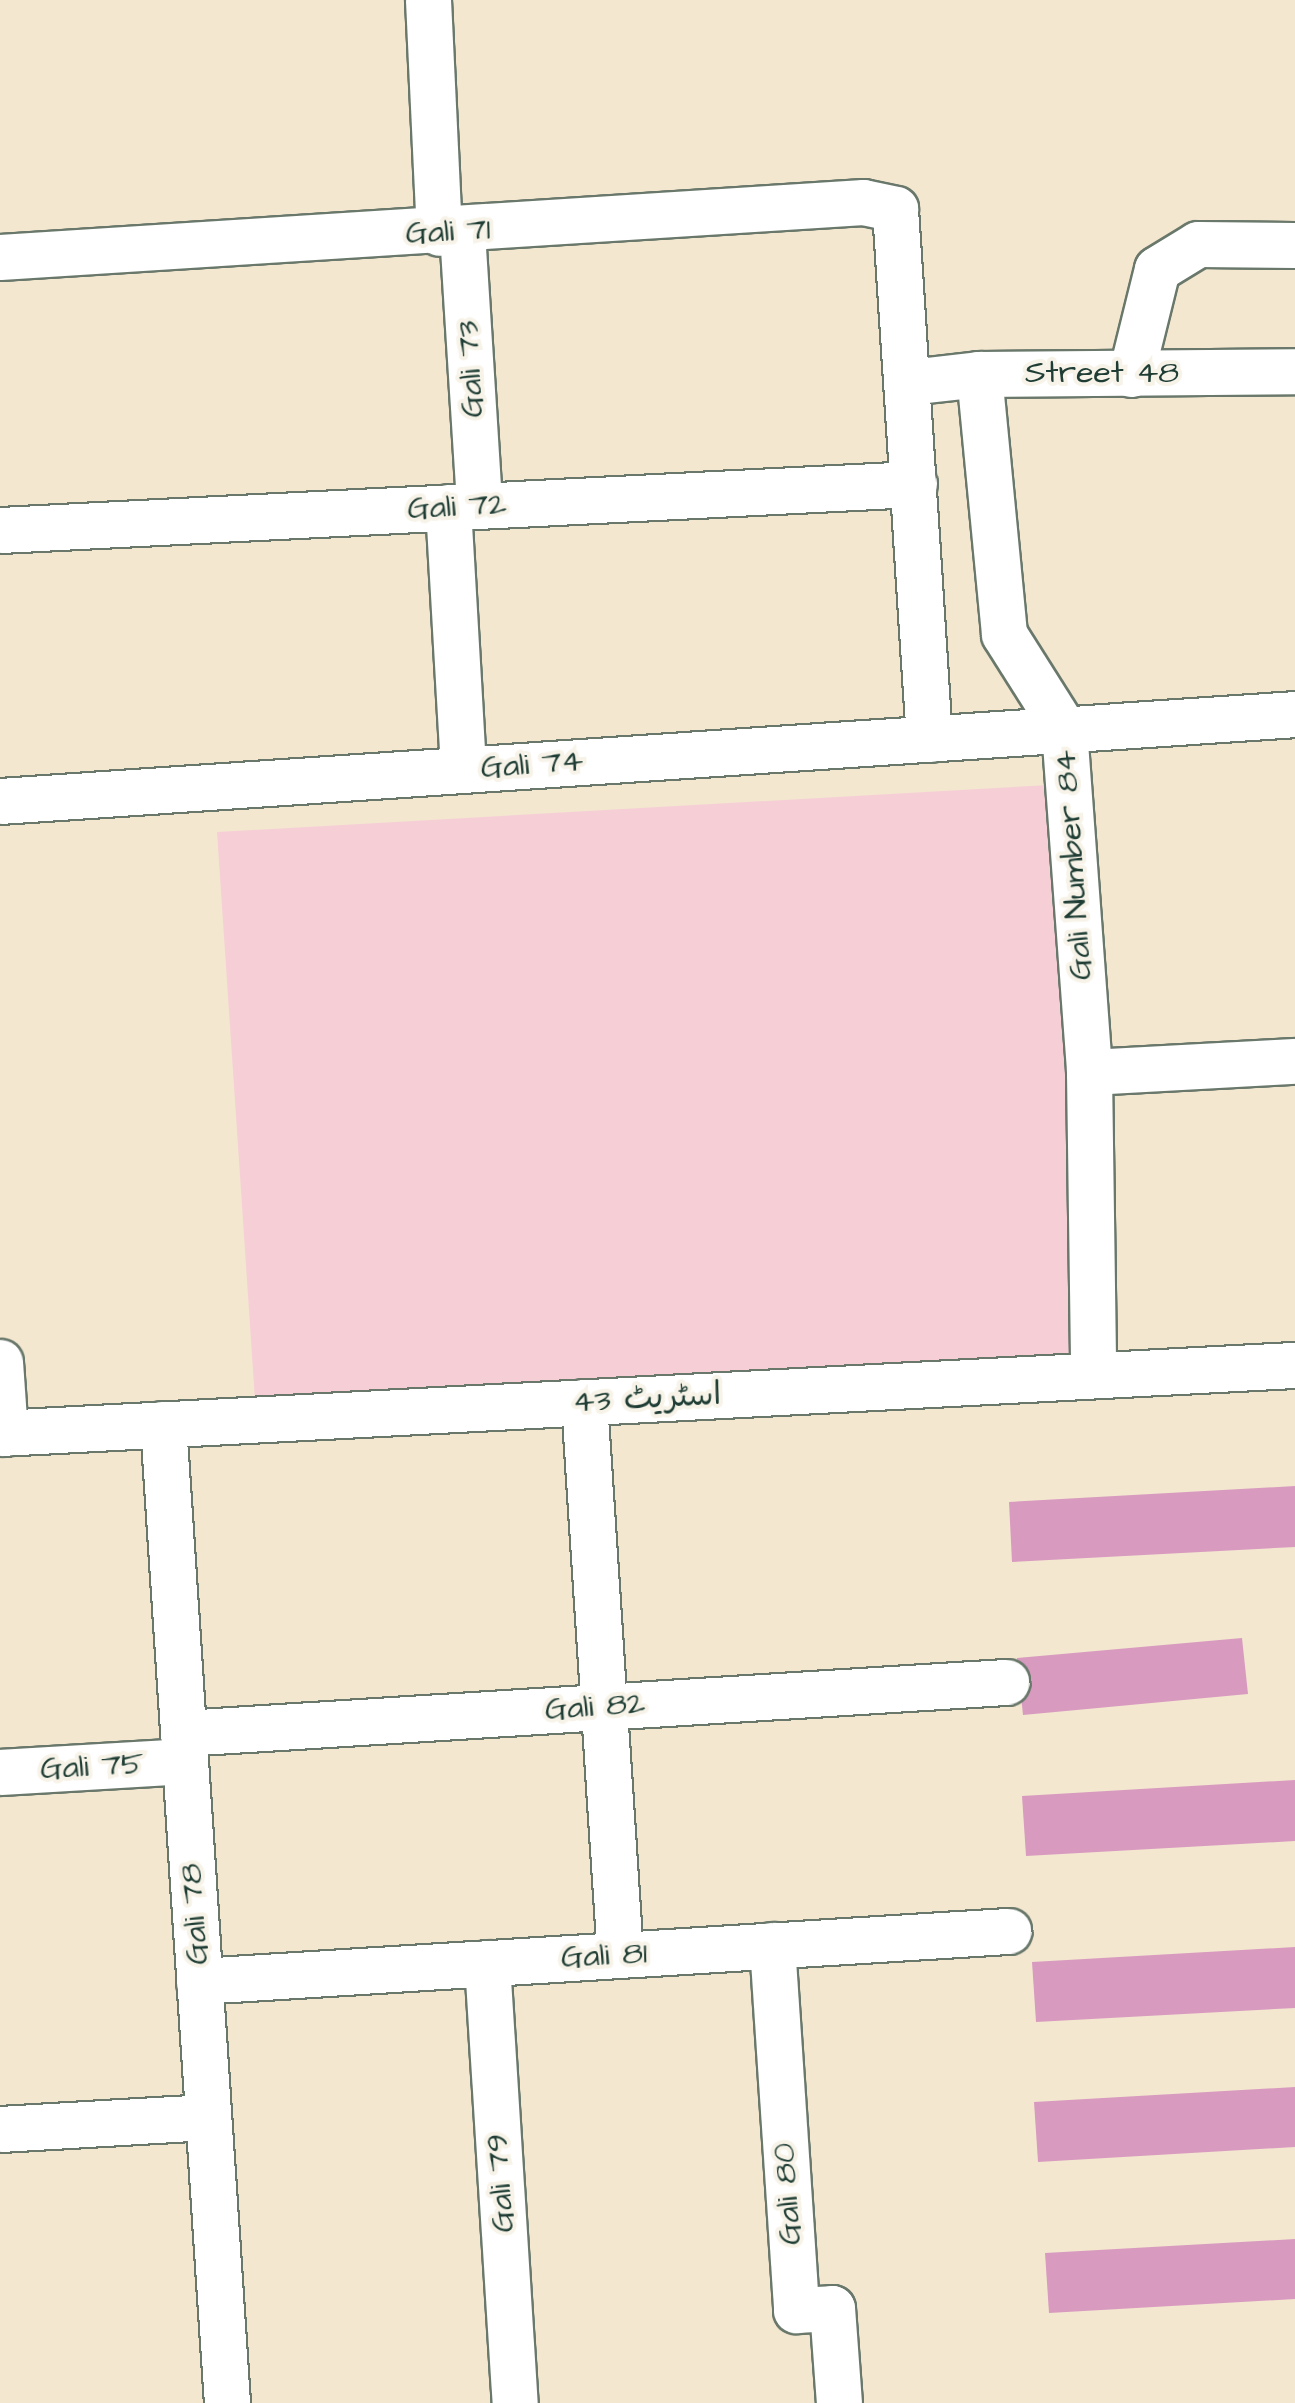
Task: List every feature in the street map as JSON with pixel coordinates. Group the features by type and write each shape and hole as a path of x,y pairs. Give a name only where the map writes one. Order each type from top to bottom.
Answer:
{"street":[{"name":"Gali 73","path":"428,0 451,233 464,506 463,770"},
{"name":"Gali 71","path":"0,257 451,233 863,202 895,209 909,382"},
{"path":"1131,374 1157,269 1198,244 1295,246"},
{"name":"Street 48","path":"909,382 979,374 1295,371"},
{"name":"Gali Number 84","path":"979,374 1004,634 1064,729 1089,1072 1094,1375"},
{"path":"909,382 930,738"},
{"name":"Gali 72","path":"0,530 914,484"},
{"name":"Gali 74","path":"0,801 1295,714"},
{"path":"1089,1072 1295,1061"},
{"path":"0,1362 3,1433"},
{"name":"اسٹریٹ 43","path":"3,1433 1295,1364"},
{"path":"584,1402 620,1955"},
{"name":"Gali 78","path":"163,1424 227,2403"},
{"name":"Gali 82","path":"184,1747 604,1707 1006,1682"},
{"name":"Gali 75","path":"0,1772 184,1747"},
{"name":"Gali 81","path":"200,1980 1008,1931"},
{"name":"Gali 80","path":"772,1946 796,2310 832,2308 838,2403"},
{"name":"Gali 79","path":"487,1963 515,2403"},
{"path":"0,2130 208,2117"}],"shaded area":[{"path":"1049,785 1102,1387 256,1415 217,832"}],"building":[{"path":"1295,1486 1295,1547 1012,1562 1009,1502"},
{"path":"1242,1638 1248,1694 1023,1715 1017,1658"},
{"path":"1295,1780 1295,1841 1026,1856 1022,1796"},
{"path":"1295,1947 1295,2008 1036,2022 1032,1962"},
{"path":"1295,2087 1295,2147 1038,2162 1034,2102"},
{"path":"1295,2239 1295,2299 1049,2313 1045,2253"}]}
